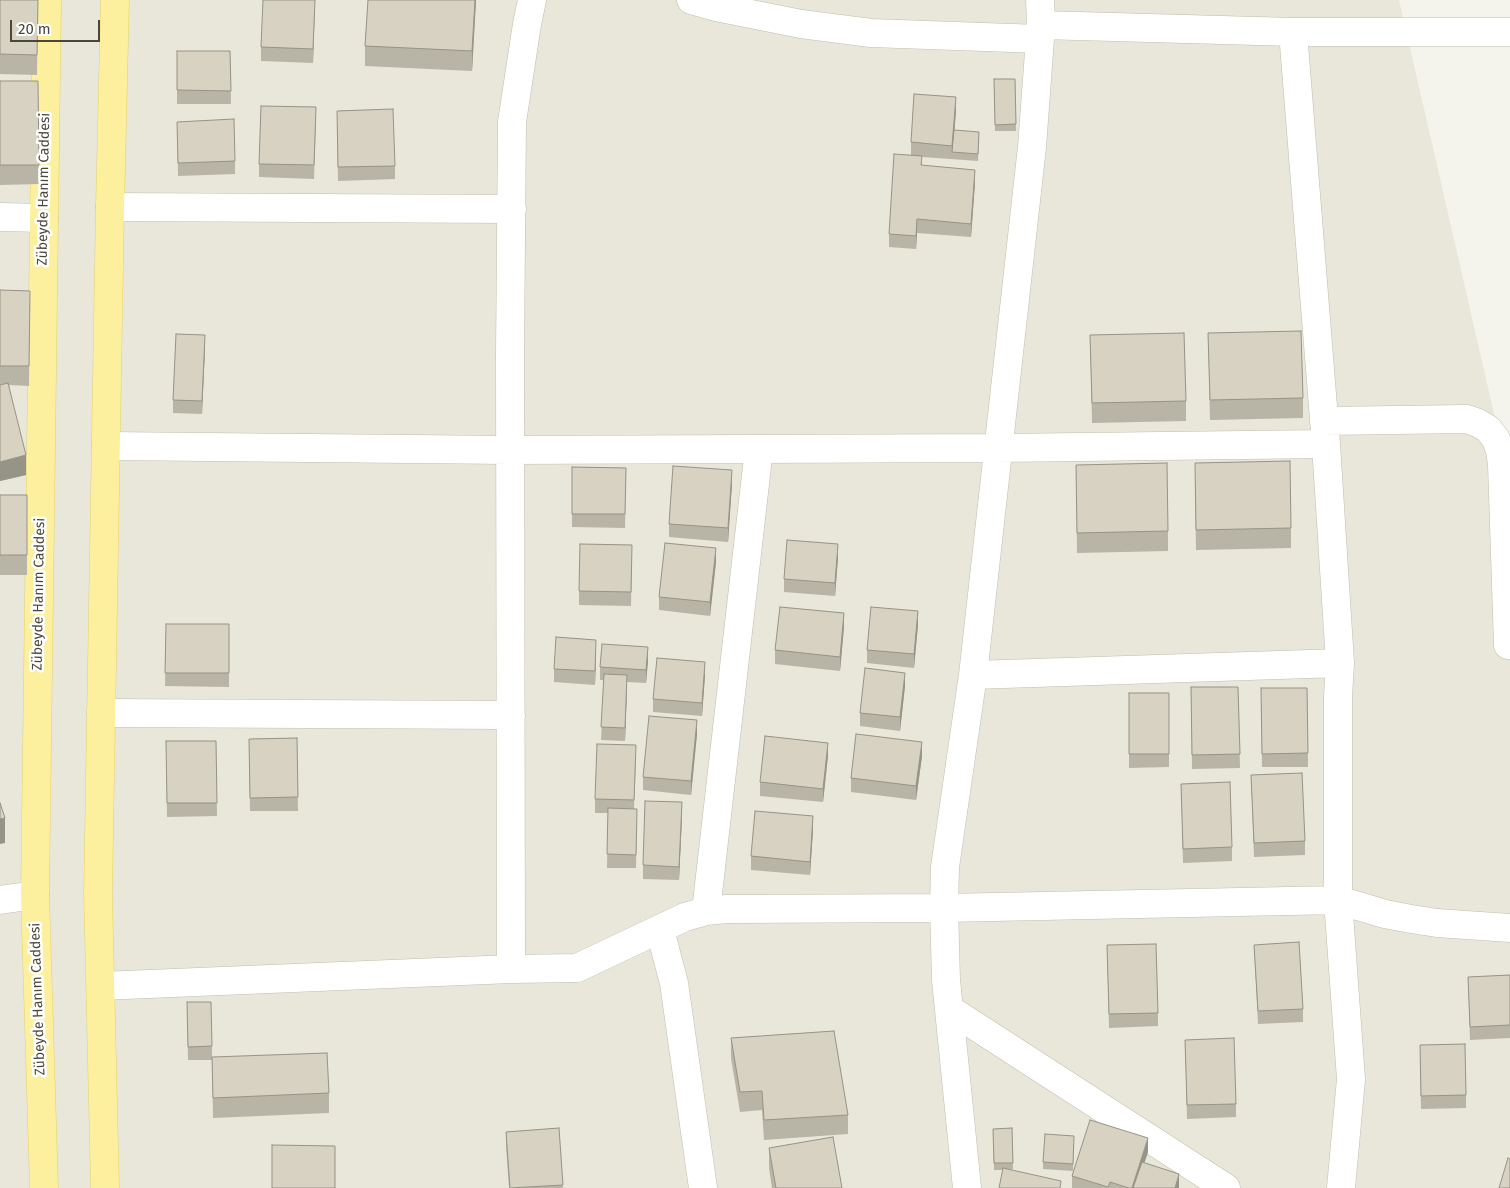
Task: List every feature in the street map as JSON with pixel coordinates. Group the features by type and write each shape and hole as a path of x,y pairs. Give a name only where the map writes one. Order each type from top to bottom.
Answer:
{"main road":[{"name":"Zübeyde Hanım Caddesi","path":"44,1188 36,895 47,0"},
{"path":"105,1188 98,893 115,0"}],"street":[{"path":"511,969 510,450 512,122 532,0"},
{"path":"691,0 716,7 801,24 872,33 1040,21 1293,32 1510,32"},
{"path":"967,1188 946,980 945,868 973,675 1032,147 1040,21"},
{"path":"1293,32 1325,432 1340,663 1338,697 1338,900 1351,1079 1341,1188"},
{"path":"110,207 512,209"},
{"path":"0,217 44,218"},
{"path":"106,446 510,450 998,448 1325,432 1467,419 1488,429 1496,439 1500,451 1508,645 1510,645"},
{"path":"706,911 759,449"},
{"path":"973,675 1340,663"},
{"path":"101,713 511,715"},
{"path":"0,900 36,895"},
{"path":"100,986 511,969 578,968 684,917 706,911 727,909 944,908 1338,900 1385,914 1411,919 1437,923 1510,928"},
{"path":"660,930 674,983 703,1188"},
{"path":"950,1009 1226,1188"}],"shaded area":[{"path":"0,0 1399,0 1510,483 1510,1188 0,1188"}],"building":[{"path":"0,0 38,0 37,55 0,54"},
{"path":"263,0 315,0 313,49 261,47"},
{"path":"368,0 475,0 472,51 365,46"},
{"path":"177,51 230,51 231,91 177,90"},
{"path":"994,79 1015,79 1016,124 995,125"},
{"path":"0,81 38,81 39,165 0,165"},
{"path":"914,94 956,97 952,146 911,142"},
{"path":"261,106 316,107 314,165 259,164"},
{"path":"393,109 395,166 338,167 337,111"},
{"path":"234,119 235,161 178,163 177,122"},
{"path":"954,130 979,132 978,154 952,152"},
{"path":"894,154 922,156 921,165 975,170 971,224 917,219 916,236 889,234"},
{"path":"0,290 30,291 29,366 0,366"},
{"path":"1301,331 1303,398 1210,400 1208,333"},
{"path":"1184,333 1186,401 1092,403 1090,335"},
{"path":"176,334 205,335 202,401 173,400"},
{"path":"8,383 26,455 0,462 0,385"},
{"path":"1290,461 1291,528 1196,530 1195,463"},
{"path":"1167,463 1168,531 1077,533 1076,465"},
{"path":"673,466 732,470 728,528 669,524"},
{"path":"572,467 626,468 625,514 572,514"},
{"path":"0,495 27,495 27,555 0,555"},
{"path":"787,540 838,544 835,583 784,579"},
{"path":"665,543 716,548 710,602 659,597"},
{"path":"580,544 632,545 631,592 579,591"},
{"path":"780,607 844,613 840,657 775,650"},
{"path":"871,607 918,611 914,654 867,650"},
{"path":"166,624 229,624 229,673 165,673"},
{"path":"556,637 596,640 595,671 554,669"},
{"path":"602,644 648,647 646,670 600,667"},
{"path":"657,658 705,662 702,703 653,699"},
{"path":"865,668 905,673 900,717 860,713"},
{"path":"604,674 627,675 625,728 601,727"},
{"path":"1191,687 1238,687 1240,754 1192,755"},
{"path":"1261,688 1307,688 1308,753 1262,754"},
{"path":"1129,693 1169,693 1169,754 1129,754"},
{"path":"649,716 697,720 691,781 643,777"},
{"path":"856,734 922,742 916,786 851,778"},
{"path":"765,736 828,743 823,789 760,782"},
{"path":"297,738 298,797 250,798 249,739"},
{"path":"166,741 216,741 217,803 167,803"},
{"path":"597,744 636,745 634,800 595,799"},
{"path":"1302,773 1305,841 1254,843 1251,775"},
{"path":"1230,782 1232,847 1183,849 1181,784"},
{"path":"645,801 682,802 679,867 643,865"},
{"path":"0,803 5,818 0,819"},
{"path":"608,808 637,809 636,855 607,854"},
{"path":"755,811 813,816 810,862 751,856"},
{"path":"1299,942 1303,1009 1258,1011 1254,945"},
{"path":"1156,944 1158,1013 1109,1014 1107,945"},
{"path":"1510,975 1510,1025 1470,1027 1468,977"},
{"path":"187,1002 211,1002 212,1046 188,1047"},
{"path":"834,1031 848,1115 764,1120 762,1091 740,1092 731,1038"},
{"path":"1234,1038 1236,1104 1187,1105 1185,1040"},
{"path":"1465,1044 1466,1095 1421,1096 1420,1045"},
{"path":"327,1053 329,1093 213,1098 212,1057"},
{"path":"1090,1120 1148,1138 1132,1188 1110,1182 1108,1187 1072,1176"},
{"path":"559,1128 563,1185 510,1188 506,1132"},
{"path":"1012,1128 1013,1163 994,1163 993,1129"},
{"path":"1045,1134 1074,1136 1073,1164 1043,1162"},
{"path":"833,1137 842,1188 776,1188 769,1148"},
{"path":"272,1145 335,1146 335,1188 272,1188"},
{"path":"1508,1158 1510,1159 1510,1188 1499,1188"},
{"path":"1142,1162 1179,1174 1175,1188 1133,1188"},
{"path":"1003,1168 1061,1181 1060,1188 999,1188"}]}
